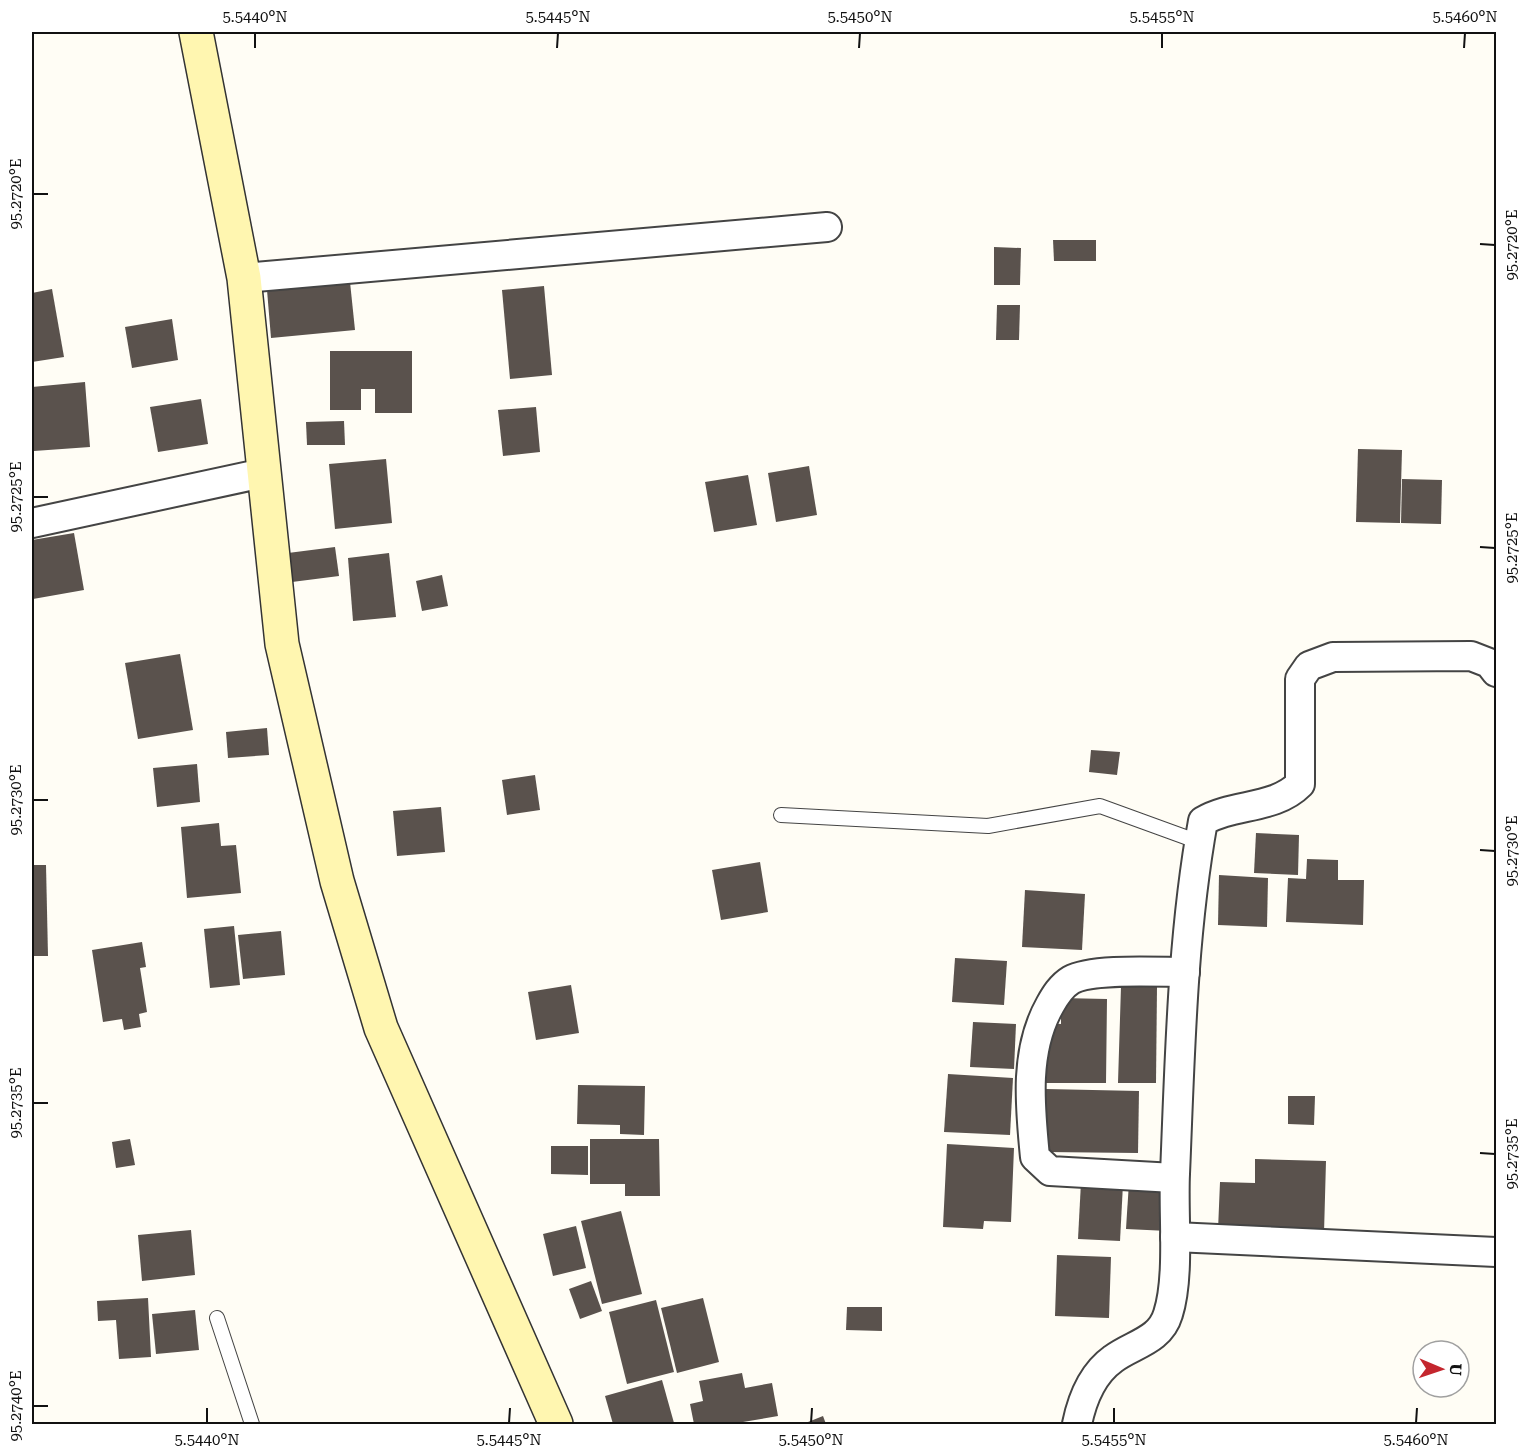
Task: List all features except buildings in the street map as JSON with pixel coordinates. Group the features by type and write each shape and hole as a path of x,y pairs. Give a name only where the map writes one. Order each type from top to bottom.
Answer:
{"street":[{"path":"196,32 244,278 282,644 337,881 381,1028 556,1425"},
{"path":"244,278 826,226"},
{"path":"32,523 263,473"},
{"path":"1077,1425 1080,1408 1094,1377 1114,1358 1146,1342 1159,1331 1168,1316 1175,1237 1174,1178 1185,972 1203,821 1218,812 1269,802 1289,795 1300,784 1300,679 1309,666 1333,657 1471,656 1489,663 1497,672"},
{"path":"1174,1178 1050,1171 1035,1157 1029,1102 1035,1037 1057,993 1071,980 1091,974 1185,972"},
{"path":"1175,1237 1497,1252"}],"lane":[{"path":"781,815 988,826 1100,806 1199,842"},
{"path":"217,1318 252,1425"}]}
